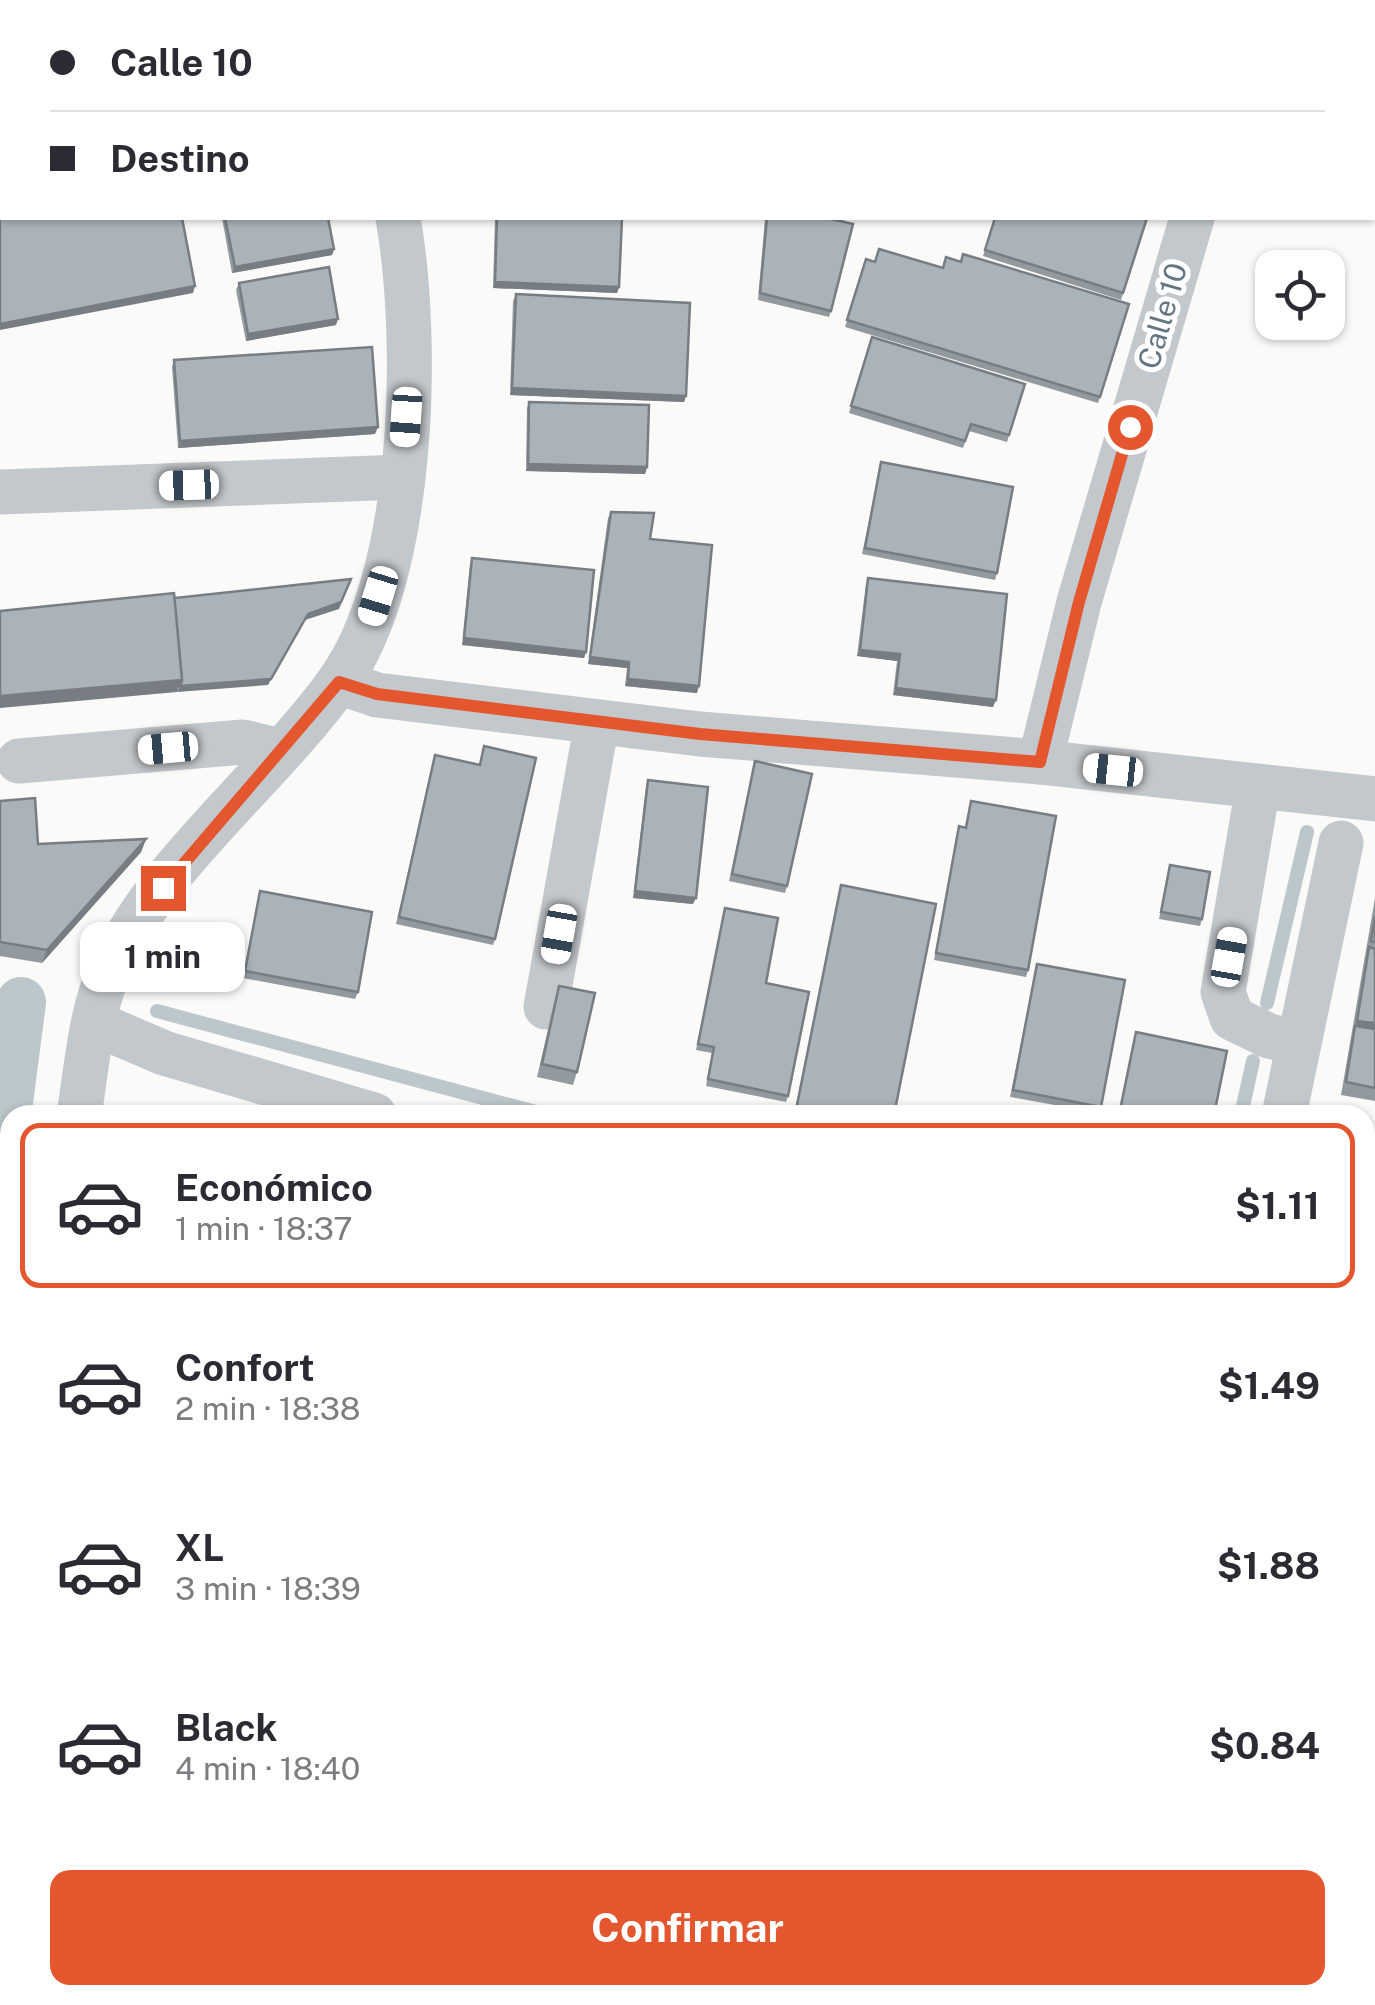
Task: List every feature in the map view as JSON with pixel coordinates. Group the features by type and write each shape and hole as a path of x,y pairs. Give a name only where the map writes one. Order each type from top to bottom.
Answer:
{"street":[{"path":"81,1105 94,1024 110,968 139,916 339,682 369,625 386,566 402,477 409,325 398,220"},
{"name":"Calle 10","path":"1040,762 1079,602 1191,220"},
{"path":"0,492 402,477"},
{"path":"339,682 377,694 597,722 1040,762 1375,799"},
{"path":"546,1007 597,722"},
{"path":"19,762 243,742 280,751"},
{"path":"1258,787 1223,992 1232,1018 1268,1036 1300,1043"},
{"path":"1286,1105 1341,842"},
{"path":"94,1024 164,1053 340,1105"}],"building":[{"path":"0,220 182,220 195,286 0,324"},
{"path":"225,220 328,220 334,249 235,267"},
{"path":"497,220 622,220 619,287 495,282"},
{"path":"767,220 836,220 853,224 831,311 760,293"},
{"path":"994,220 1146,220 1123,293 985,250"},
{"path":"879,249 943,268 946,257 961,262 963,254 1129,304 1100,397 847,320 866,259 875,262"},
{"path":"329,267 338,319 248,334 239,283"},
{"path":"516,294 690,303 686,396 512,388"},
{"path":"872,337 1025,384 1009,435 971,424 965,441 851,406"},
{"path":"372,347 378,427 180,441 174,360"},
{"path":"529,402 649,405 647,467 528,464"},
{"path":"881,462 1013,487 997,573 865,548"},
{"path":"611,512 654,513 650,539 712,545 699,686 628,679 629,662 590,657"},
{"path":"472,558 594,570 586,652 464,638"},
{"path":"868,578 1007,594 996,700 896,688 900,654 860,650"},
{"path":"351,579 341,602 308,614 271,679 180,686 174,598"},
{"path":"174,593 182,680 0,696 0,611"},
{"path":"484,746 536,758 495,939 399,917 435,755 480,765"},
{"path":"755,761 812,774 787,886 732,874"},
{"path":"648,780 708,787 696,898 635,891"},
{"path":"35,798 38,844 146,839 47,950 0,942 0,801"},
{"path":"971,801 1056,816 1028,970 936,953 959,826 966,828"},
{"path":"1170,865 1210,872 1202,919 1161,912"},
{"path":"841,885 936,904 896,1105 797,1105"},
{"path":"260,891 372,912 358,992 245,971"},
{"path":"725,908 778,918 766,983 809,992 788,1096 708,1079 714,1047 698,1044"},
{"path":"1369,947 1375,949 1375,1023 1357,1021"},
{"path":"1037,964 1125,980 1101,1105 1013,1090"},
{"path":"559,986 595,993 577,1072 542,1064"},
{"path":"1355,1026 1375,1029 1375,1088 1346,1082"},
{"path":"1136,1032 1227,1051 1216,1105 1121,1105"}],"waterway":[{"path":"1267,1003 1307,832"},
{"path":"8,1105 21,1002"},
{"path":"157,1011 510,1105"},
{"path":"1243,1105 1253,1061"}],"route":[{"path":"163,888 339,682 377,694 700,734 1040,762 1079,602 1130,427"}]}
